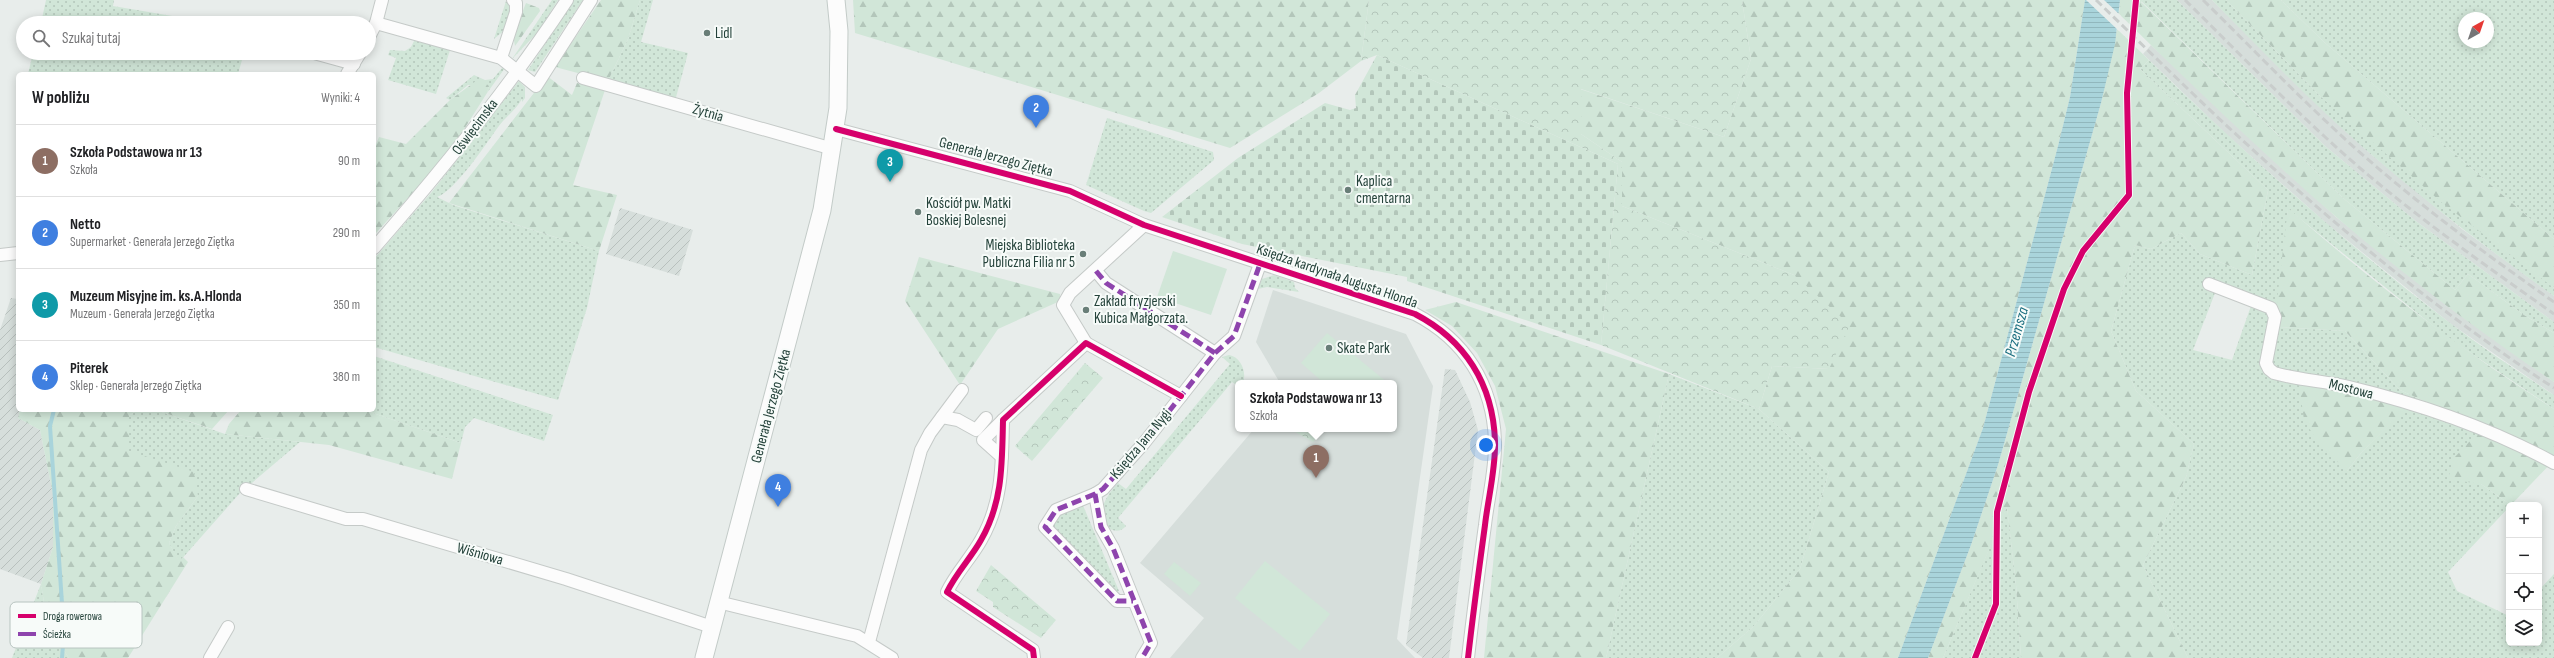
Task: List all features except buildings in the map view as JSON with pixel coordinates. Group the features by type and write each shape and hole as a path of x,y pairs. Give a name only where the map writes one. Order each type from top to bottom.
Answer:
{"main road":[{"name":"Generała Jerzego Ziętka","path":"704,658 822,210 836,129 839,82 836,0"}],"street":[{"path":"382,0 376,23 501,58 536,86 591,0"},
{"name":"Oświęcimska","path":"376,246 446,165 517,71 567,0"},
{"path":"501,58 516,12 515,2"},
{"path":"330,60 350,69 356,60"},
{"name":"Żytnia","path":"583,78 833,149"},
{"name":"Generała Jerzego Ziętka","path":"836,129 1070,191 1144,225"},
{"path":"1144,225 1096,271 1070,293 1063,305 1086,343 1181,396"},
{"name":"Księdza kardynała Augusta Hlonda","path":"1144,225 1414,314 1431,323 1458,345 1479,377 1489,400 1495,441 1468,658"},
{"path":"0,255 16,253"},
{"name":"Księdza Jana Nygi","path":"1133,601 1117,601 1045,527 1056,510 1095,494 1102,489 1144,443 1216,353 1234,336 1260,264"},
{"path":"1096,271 1106,283 1216,353"},
{"name":"Mostowa","path":"2209,284 2271,308 2275,317 2266,363 2268,369 2274,373 2350,387 2416,406 2487,430 2554,463"},
{"path":"1002,457 983,440 1086,343"},
{"path":"874,649 921,450 942,417 962,390"},
{"path":"942,417 958,420 976,430 986,418"},
{"path":"1003,420 1001,487 993,516 981,541 947,592 1033,650 1034,658"},
{"name":"Wiśniowa","path":"246,489 346,519 363,520 559,577 712,627"},
{"path":"1095,494 1101,527 1113,548 1150,643 1142,658"},
{"path":"718,602 856,636 874,649 892,658"},
{"path":"210,658 228,627"}],"shaded area":[{"path":"2177,0 2212,0 2366,150 2462,229 2554,296 2554,322 2417,222 2325,146"},
{"path":"2151,45 2336,217 2453,310 2554,382 2554,395 2451,324 2326,223 2225,133 2143,54"},
{"path":"620,208 693,230 679,276 606,254"},
{"path":"1273,290 1406,334 1433,386 1397,639 1415,658 1170,658 1204,618 1140,563 1251,432 1397,432 1397,380 1278,380 1256,342"},
{"path":"11,298 16,299 16,412 20,412 18,418 40,430 53,494 53,547 41,584 0,569 0,330"},
{"path":"1445,369 1455,370 1470,402 1478,430 1449,658 1423,658 1406,645"}],"green space":[{"path":"46,0 114,0 113,6 172,16 43,16"},
{"path":"552,0 558,0 538,32 512,59"},
{"path":"574,0 583,0 535,72 528,70"},
{"path":"601,0 640,0 628,39 608,81 555,67"},
{"path":"640,0 653,0 641,42 688,53 675,101 608,81 628,39"},
{"path":"853,0 1369,0 1361,61 1319,93 1230,148 855,33"},
{"path":"1369,0 1742,0 1751,59 1724,137 1581,89 1581,134 1622,162 1622,206 1794,275 1850,325 1829,369 1772,366 1759,409 1601,345 1618,164 1377,55 1361,61"},
{"path":"1742,0 2085,0 2070,97 1983,428 1898,658 1717,658 1754,626 1800,569 1829,472 1759,409 1772,366 1829,369 1794,275 1622,206 1622,162 1581,134 1580,89 1724,137 1751,59"},
{"path":"2120,0 2143,0 2141,2 2343,198 2455,290 2468,274 2524,315 2554,333 2554,382 2470,323 2415,281 2307,192 2226,117 2119,14"},
{"path":"2177,0 2325,146 2417,222 2554,322 2554,333 2524,315 2468,274 2455,290 2343,198 2141,1"},
{"path":"2212,0 2226,0 2320,96 2554,288 2554,296 2458,225 2366,150 2307,95"},
{"path":"2226,0 2281,0 2324,42 2554,239 2554,288 2441,202 2320,96"},
{"path":"2281,0 2554,0 2554,239 2324,42"},
{"path":"506,1 511,7 506,29 494,39"},
{"path":"526,3 539,8 540,11 515,46 513,35"},
{"path":"2117,29 2149,60 2140,69 2268,190 2252,275 2200,254 2181,233 2151,249 2135,245 2111,331 2136,391 2194,444 2186,477 2143,565 2188,658 2021,658 2016,585 2007,507 1943,658 1928,658 1971,545 1998,465 2101,103"},
{"path":"416,37 451,47 436,94 388,80 396,58 388,55 390,50 405,51 411,47"},
{"path":"1377,55 1618,164 1601,345 1407,281 1407,277 1242,244 1162,217 1238,158 1325,103 1350,110 1356,108 1355,95"},
{"path":"31,60 242,60 239,72 28,72"},
{"path":"2149,60 2258,163 2333,229 2463,332 2501,360 2554,395 2554,409 2447,337 2288,209 2278,327 2345,331 2400,390 2441,409 2484,426 2481,484 2507,502 2506,510 2448,572 2457,591 2506,615 2506,646 2542,646 2542,587 2554,574 2554,658 2188,658 2143,565 2186,477 2194,444 2136,391 2111,331 2135,245 2151,249 2181,233 2200,254 2252,275 2268,190 2140,69","holes":["2215,293 2252,303 2232,360 2193,350","2342,388 2406,407 2361,453 2347,471"]},
{"path":"502,68 505,68 487,93 489,86 468,85 450,100 446,98 474,75 485,80 493,79"},
{"path":"547,76 572,95 577,83 605,90 573,185 617,195 599,251 449,203"},
{"path":"476,81 483,81 489,86 487,93 449,153 376,233 376,144 379,137 406,144 450,100"},
{"path":"519,81 525,87 525,98 522,102 522,99 499,126 461,177 444,193 437,197 453,205 599,251 587,308 558,400 376,348 376,257 431,193"},
{"path":"1107,118 1213,152 1214,160 1151,213 1144,211 1086,185"},
{"path":"2288,208 2417,314 2485,363 2554,409 2554,460 2514,502 2507,502 2481,484 2448,479 2454,458 2484,426 2441,409 2400,390 2345,331 2278,327 2277,300"},
{"path":"1173,251 1227,269 1211,315 1157,297"},
{"path":"919,257 1060,294 1060,301 998,329 960,385 905,301"},
{"path":"1274,275 1294,282 1295,288 1299,292 1267,287 1258,289 1262,279"},
{"path":"1456,302 1669,374 1606,658 1484,658 1506,429 1495,386 1477,353 1452,326 1425,310"},
{"name":"Skate Park","path":"1327,333 1384,380 1321,380 1301,363"},
{"path":"1229,355 1233,356 1240,362 1244,374 1244,380 1235,380 1235,384 1232,382 1118,518 1126,526 1119,530 1110,529 1105,523 1102,511 1106,499 1118,483 1126,489 1230,364 1222,357"},
{"path":"376,357 553,415 544,441 474,418 465,427 461,443 370,412 376,412"},
{"path":"1085,363 1103,378 1032,461 1015,446"},
{"path":"1669,374 1759,409 1829,472 1800,569 1754,626 1717,658 1606,658"},
{"path":"2299,384 2342,388 2407,407 2361,453 2347,471 2319,444 2304,420"},
{"path":"20,412 134,412 129,416 129,451 194,472 198,496 176,526 169,543 179,561 183,557 188,562 142,636 142,602 44,602 41,584 53,547 53,494 40,430 18,418"},
{"path":"134,412 162,412 225,434 300,442 240,493 179,562 169,543 176,526 198,496 129,451 129,416"},
{"path":"162,412 227,412 212,429"},
{"path":"239,412 370,412 461,443 452,479 329,445 225,434 229,424"},
{"path":"1295,432 1321,432 1313,442"},
{"path":"1082,503 1119,591 1114,593 1056,531 1053,525 1059,516"},
{"path":"2007,506 2016,585 2021,658 1943,658"},
{"path":"1265,561 1330,614 1300,651 1235,598"},
{"path":"1174,562 1201,583 1190,596 1164,574"},
{"path":"991,565 1056,620 1041,638 993,607 993,602 976,591"},
{"path":"41,584 44,602 34,602"},
{"path":"16,648 62,648 69,658 12,658"},
{"path":"62,648 134,648 128,658 69,658"}],"water":[{"name":"Przemsza","path":"2085,0 2120,0 2115,44 2101,103 1998,465 1971,545 1928,658 1898,658 1983,428 2070,97"}],"pier":[{"path":"2086,0 2104,0 2119,14 2121,16 2119,31"}],"waterway":[{"path":"54,412 50,426 62,602"},
{"path":"62,658 63,648"}],"railway":[{"path":"2096,0 2231,130 2323,212 2398,274 2474,333 2554,388"},
{"path":"2185,0 2288,103 2379,184 2436,229 2554,314"},
{"path":"2203,0 2315,111 2357,150 2468,240 2554,302"}],"marked path":[{"path":"1215,353 1234,336 1260,264"},
{"path":"1096,271 1106,283 1215,353 1144,443 1103,489 1095,494 1101,527 1113,548 1151,643 1142,658"},
{"path":"1095,494 1056,510 1045,527 1117,601 1133,601"}],"cycle path":[{"path":"1975,658 1996,604 1997,512 2029,392 2064,289 2083,251 2129,195 2127,93 2136,0"},
{"path":"836,129 1070,191 1144,225 1415,314 1433,325 1448,337 1462,351 1473,366 1482,383 1489,401 1495,441 1493,472 1486,515 1468,658"},
{"path":"1034,658 1033,650 947,592 981,540 994,511 1000,482 1003,420 1086,343 1181,396"}],"place":[{"name":"Lidl","path":"707,33"},
{"name":"Netto","path":"1036,128"},
{"name":"Muzeum Misyjne im. ks.A.Hlonda","path":"890,182"},
{"name":"Kaplica cmentarna","path":"1348,190"},
{"name":"Kościół pw. Matki Boskiej Bolesnej","path":"918,212"},
{"name":"Miejska Biblioteka Publiczna Filia nr 5","path":"1083,254"},
{"name":"Zakład fryzjerski Kubica Małgorzata.","path":"1086,310"},
{"name":"Skate Park","path":"1329,348"},
{"name":"Szkoła Podstawowa nr 13","path":"1316,478"},
{"name":"Piterek","path":"778,507"}]}
